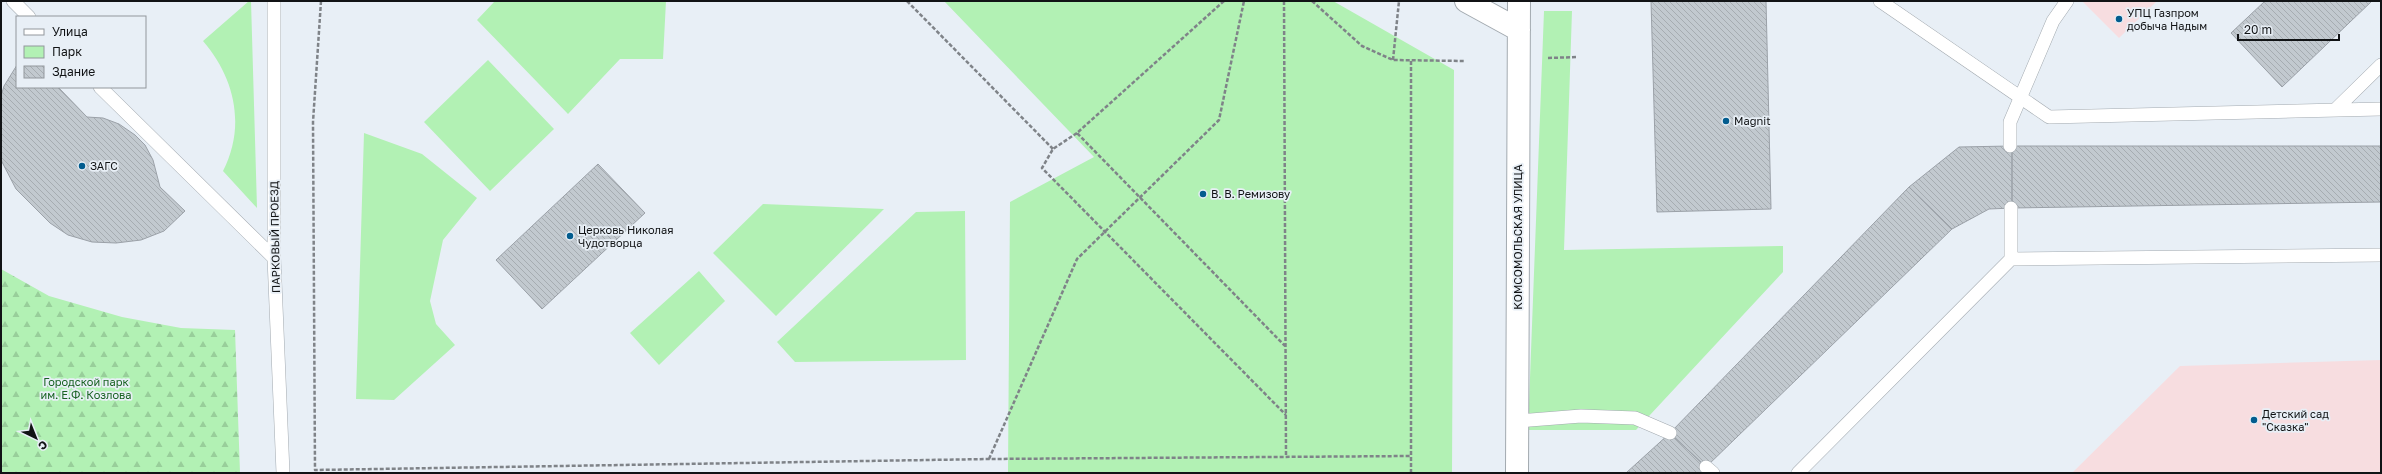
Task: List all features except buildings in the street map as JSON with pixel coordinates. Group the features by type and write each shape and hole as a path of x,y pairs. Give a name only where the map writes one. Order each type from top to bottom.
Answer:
{"street":[{"path":"1466,1 1519,30"},
{"name":"КОМСОМОЛЬСКАЯ УЛИЦА","path":"1517,473 1519,1"}],"lane":[{"path":"13,1 28,16"},
{"name":"ПАРКОВЫЙ ПРОЕЗД","path":"274,1 274,258 283,473"},
{"path":"1880,1 2049,117 2381,109"},
{"path":"2010,146 2010,122 2053,21 2067,1"},
{"path":"2335,110 2381,65"},
{"path":"101,88 274,258"},
{"path":"2011,208 2011,259"},
{"path":"1798,473 2011,259 2381,255"},
{"path":"1517,421 1581,416 1635,418 1670,433"}],"path":[{"path":"321,1 313,122 314,470 989,459 1411,456"},
{"path":"907,1 1053,149"},
{"path":"1224,1 1077,133 1053,149 1042,168 1286,415"},
{"path":"989,459 1077,259 1219,120 1244,1"},
{"path":"1284,1 1286,456"},
{"path":"1312,1 1362,46 1393,60 1464,61"},
{"path":"1393,60 1399,1"},
{"path":"1543,58 1577,57"},
{"path":"1410,473 1411,60"},
{"path":"1077,133 1285,346"}],"shaded area":[{"name":"УПЦ Газпром добыча Надым","path":"2082,1 2157,1 2119,38"},
{"name":"Детский сад \"Сказка\"","path":"2381,360 2381,473 2072,473 2180,366"}],"green space":[{"path":"249,1 251,1 257,208 223,171 230,154 234,137 234,103 223,71 214,55 203,41"},
{"path":"666,1 663,59 620,59 568,114 477,20 494,2"},
{"path":"944,1 1333,1 1454,70 1452,473 1008,473 1010,202 1094,157"},
{"path":"1544,11 1572,11 1564,250 1783,246 1783,272 1636,430 1528,430"},
{"path":"488,60 554,129 490,191 424,122"},
{"path":"364,133 422,154 477,198 443,240 430,301 436,324 455,345 394,400 356,399"},
{"path":"763,204 884,209 776,316 713,253"},
{"path":"965,211 966,360 795,362 777,342 916,212"},
{"name":"Городской парк им. Е.Ф. Козлова","path":"1,269 49,296 122,317 181,328 235,330 240,473 1,473"},
{"path":"699,271 725,301 659,365 630,333"}],"place":[{"name":"УПЦ Газпром добыча Надым","path":"2119,19"},
{"name":"Magnit","path":"1726,121"},
{"name":"ЗАГС","path":"82,166"},
{"name":"В. В. Ремизову","path":"1203,194"},
{"name":"Церковь Николая Чудотворца","path":"570,236"},
{"name":"Детский сад \"Сказка\"","path":"2254,420"}]}
